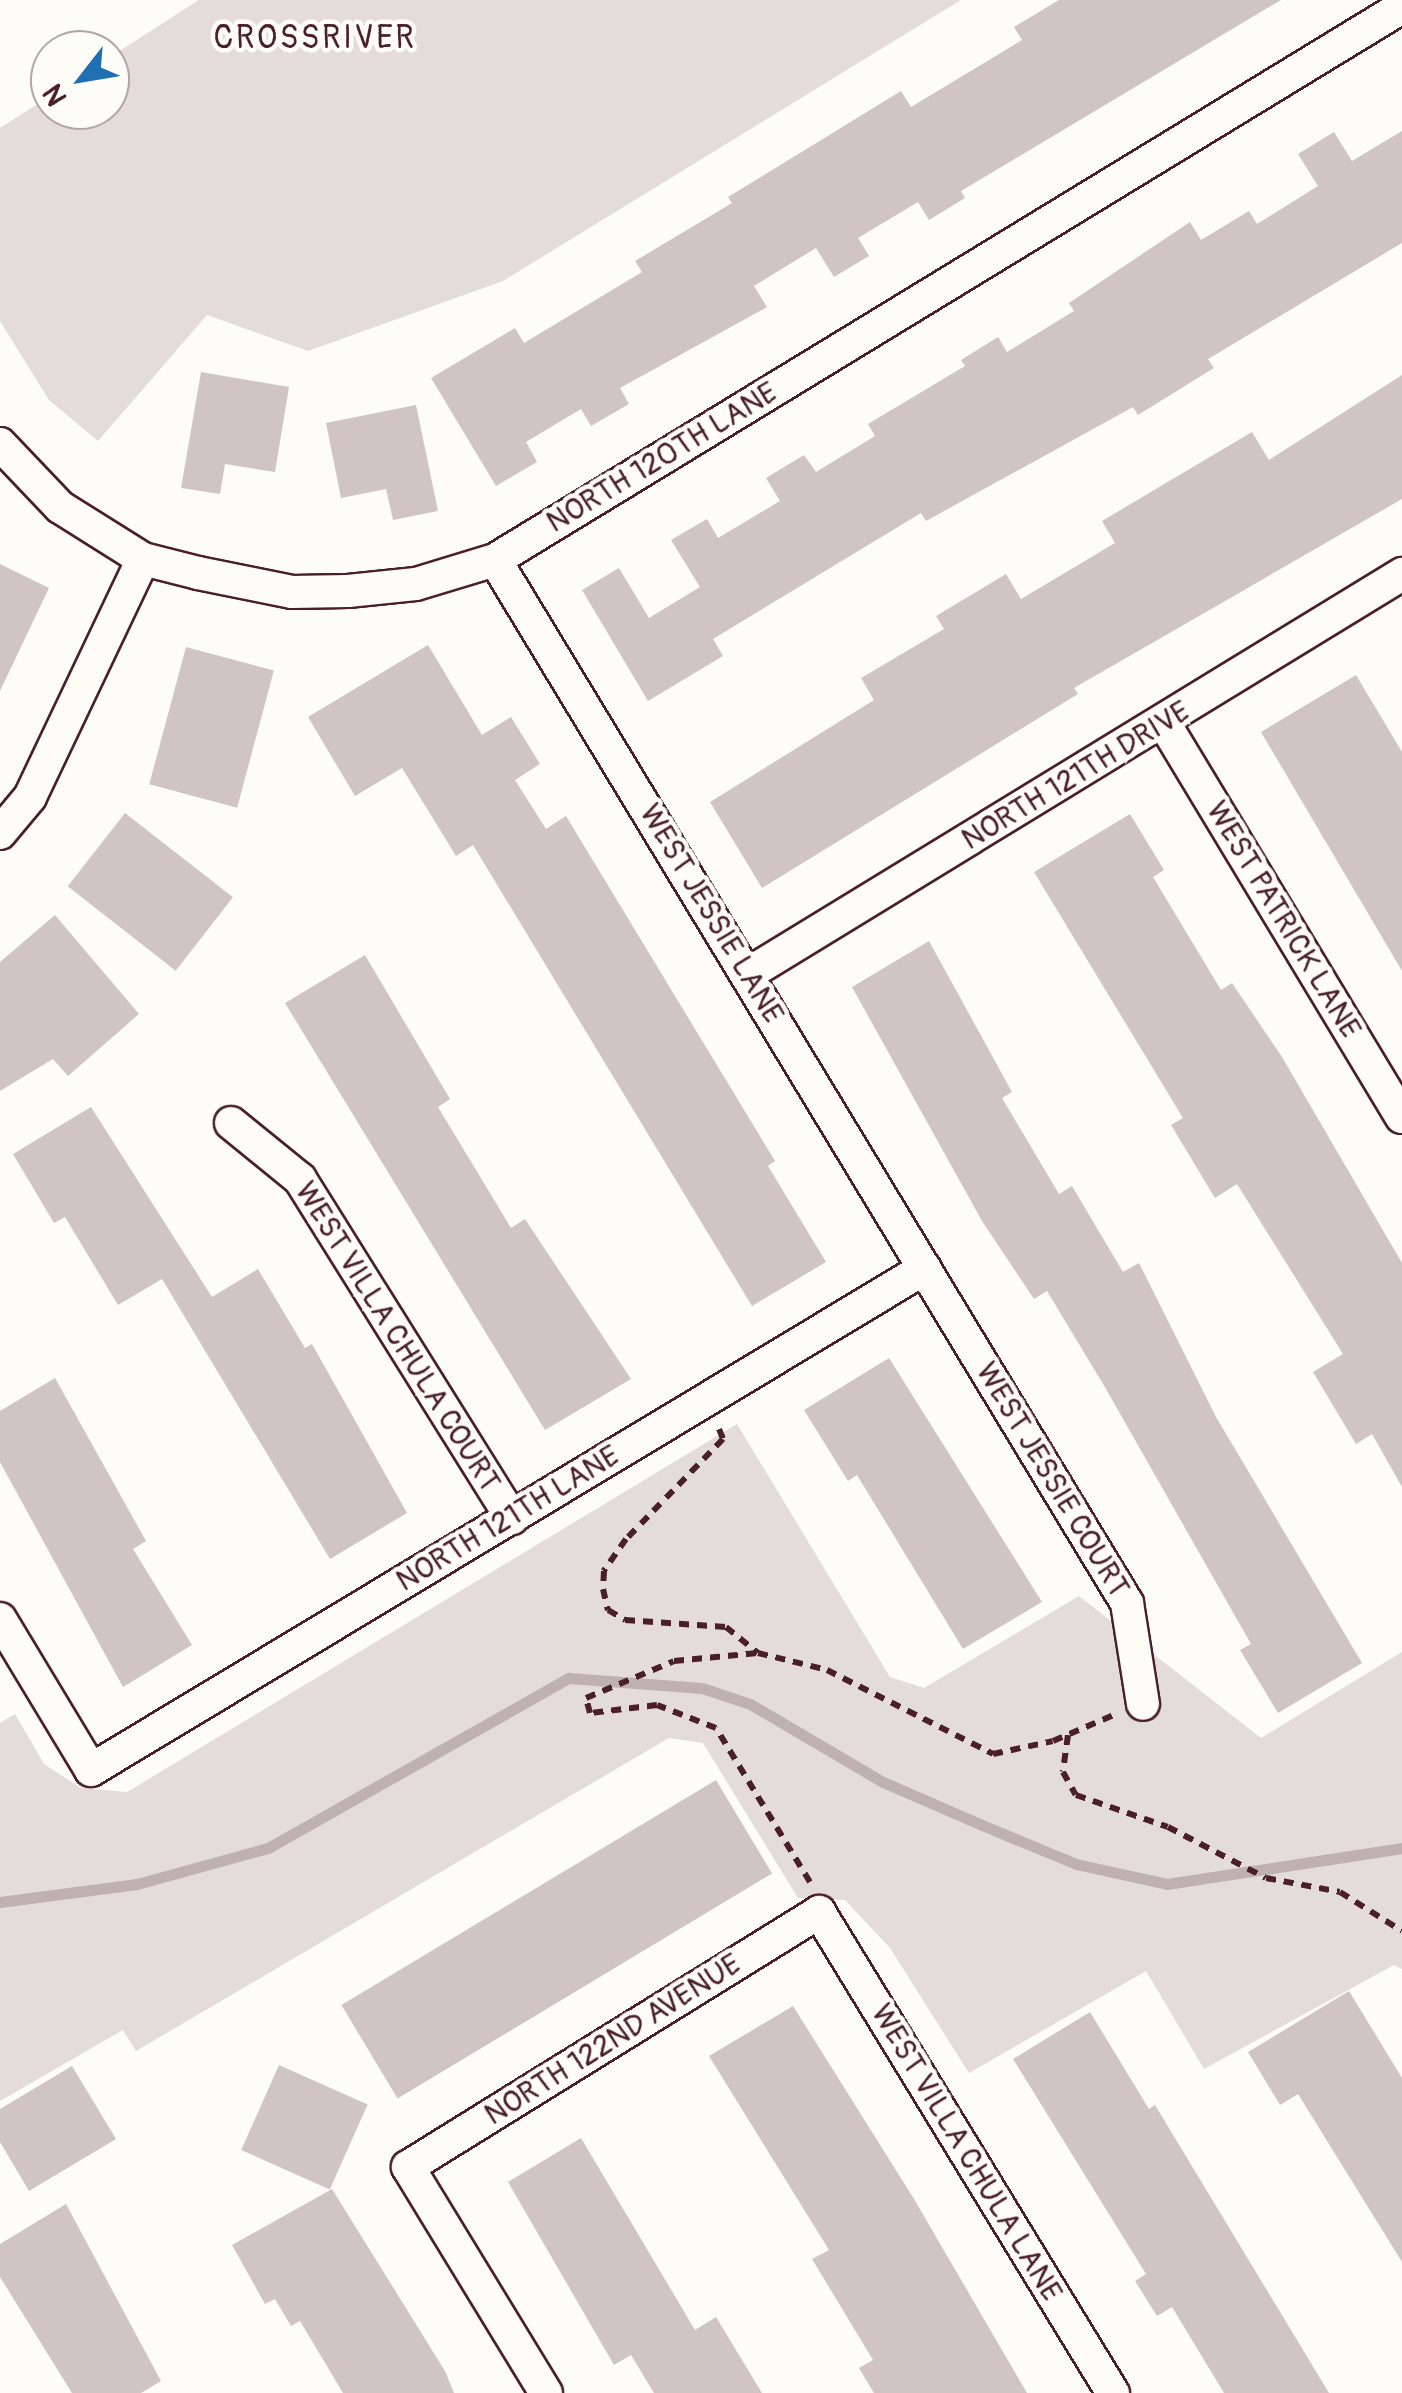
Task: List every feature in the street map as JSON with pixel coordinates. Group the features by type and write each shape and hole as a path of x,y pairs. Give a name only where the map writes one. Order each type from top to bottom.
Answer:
{"street":[{"name":"NORTH 120TH LANE","path":"143,559 292,592 416,584 495,560 1402,7"},
{"path":"0,444 60,507 143,559 30,797 0,833"},
{"name":"WEST JESSIE LANE","path":"495,560 926,1268"},
{"name":"NORTH 121TH DRIVE","path":"748,974 1402,574"},
{"name":"WEST PATRICK LANE","path":"1164,722 1402,1117"},
{"name":"WEST VILLA CHULA COURT","path":"231,1123 300,1179 512,1518"},
{"name":"NORTH 121TH LANE","path":"0,1619 91,1770 926,1268"},
{"name":"WEST JESSIE COURT","path":"926,1268 1126,1603 1143,1704"},
{"name":"NORTH 122ND AVENUE","path":"546,2393 408,2167 819,1912"},
{"name":"WEST VILLA CHULA LANE","path":"819,1912 1113,2393"}],"path":[{"path":"702,1402 722,1439 626,1539 604,1571 602,1589 608,1610 625,1620 726,1627 758,1653"},
{"path":"819,1912 812,1884 716,1728 657,1705 608,1714 584,1708 601,1688 636,1672 758,1653 827,1670 968,1748 1005,1752 1068,1734 1143,1704"},
{"path":"1068,1734 1063,1772 1076,1795 1168,1827 1266,1878 1340,1892 1402,1931"}],"shaded area":[{"path":"199,0 961,0 503,281 308,351 207,315 98,441 49,400 0,321 0,128 30,109 30,130 130,130 130,44"},
{"path":"737,1424 890,1677 924,1688 1079,1596 1261,1738 1402,1652 1402,1969 1394,1965 1204,2069 1146,1971 969,2073 890,1948 845,1900 798,1898 703,1743 669,1738 136,2051 123,2030 0,2101 0,1723 15,1714 44,1764 81,1788 127,1792"}],"building":[{"path":"1059,0 1281,0 961,191 965,198 929,220 918,202 858,238 869,256 834,277 816,248 754,286 767,307 620,388 629,404 591,426 581,409 526,442 537,462 496,486 431,378 515,328 524,343 642,272 635,261 732,203 728,197 901,91 911,107 1022,40 1014,27"},
{"path":"1402,131 1402,243 1208,359 1214,368 1138,415 1133,407 926,521 921,513 713,639 723,656 648,701 582,590 619,568 649,618 700,587 671,540 707,519 718,538 780,501 766,478 804,455 816,472 875,436 868,424 965,366 961,360 998,337 1007,352 1074,311 1069,303 1190,222 1201,240 1249,211 1257,224 1318,186 1298,154 1334,132 1352,161"},
{"path":"201,372 289,387 275,472 225,464 220,494 181,488"},
{"path":"1402,375 1402,499 1074,688 1078,694 762,888 710,802 874,700 861,678 944,629 936,616 1006,574 1021,599 1115,543 1102,521 1252,432 1269,460"},
{"path":"416,405 438,511 393,520 386,489 341,498 326,423"},
{"path":"0,564 49,588 0,691"},
{"path":"428,645 482,735 511,717 540,764 515,780 546,829 566,816 775,1161 768,1166 826,1262 752,1306 473,845 456,856 402,768 355,796 308,717"},
{"path":"186,647 274,671 237,808 149,784"},
{"path":"1356,675 1402,752 1402,971 1261,732"},
{"path":"125,813 233,897 176,971 68,886"},
{"path":"1130,814 1164,870 1153,877 1221,990 1232,983 1282,1057 1402,1263 1402,1487 1372,1434 1356,1444 1313,1372 1343,1354 1237,1184 1215,1198 1171,1125 1183,1118 1034,872"},
{"path":"55,915 139,1014 68,1076 53,1059 0,1091 0,962"},
{"path":"929,941 1012,1092 1002,1098 1059,1194 1072,1186 1123,1272 1139,1263 1216,1417 1362,1663 1278,1713 1240,1650 1251,1644 1106,1389 1047,1291 1034,1299 982,1221 852,987"},
{"path":"365,955 450,1099 438,1107 511,1228 525,1219 631,1379 545,1430 285,1003"},
{"path":"91,1107 212,1297 258,1269 305,1348 312,1344 407,1513 330,1559 162,1279 118,1305 65,1217 54,1223 13,1154"},
{"path":"889,1358 1042,1602 963,1649 857,1475 848,1481 804,1410"},
{"path":"55,1378 146,1541 133,1549 192,1645 123,1687 0,1462 0,1411"},
{"path":"716,1780 772,1873 398,2099 341,2005"},
{"path":"1349,1991 1402,2078 1402,2262 1298,2094 1280,2105 1248,2052"},
{"path":"793,2006 914,2199 1027,2393 874,2393 859,2368 873,2360 812,2259 829,2250 709,2056"},
{"path":"1090,2012 1149,2109 1155,2105 1329,2393 1224,2393 1172,2307 1157,2316 1135,2281 1146,2274 1013,2059"},
{"path":"279,2065 368,2104 330,2189 241,2150"},
{"path":"72,2066 116,2139 29,2191 0,2142 0,2109"},
{"path":"581,2138 695,2330 716,2317 762,2393 654,2393 631,2355 614,2365 508,2182"},
{"path":"332,2189 445,2371 454,2393 343,2393 300,2321 291,2326 275,2299 265,2304 232,2245"},
{"path":"66,2204 161,2381 141,2393 72,2393 0,2277 0,2244"}],"waterway":[{"path":"0,1902 137,1884 268,1848 569,1678 702,1688 750,1704 883,1782 982,1825 1076,1864 1167,1884 1402,1848"}],"district":[{"name":"CROSSRIVER","path":"315,38"}]}
